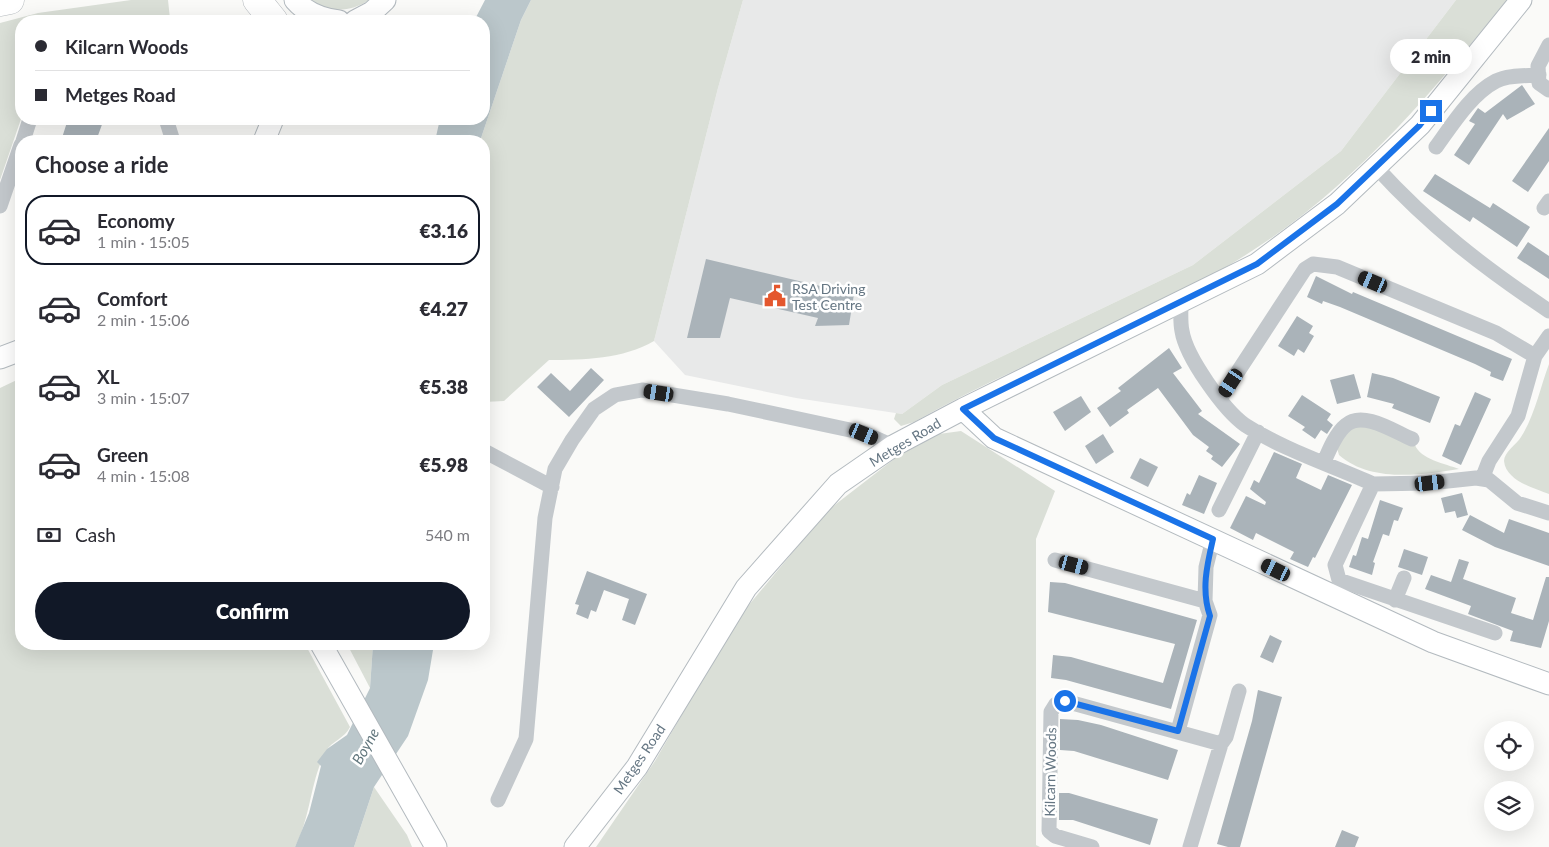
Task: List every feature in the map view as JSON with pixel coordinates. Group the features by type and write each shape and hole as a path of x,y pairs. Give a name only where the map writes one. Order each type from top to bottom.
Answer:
{"highway":[{"path":"0,2 10,0"},
{"path":"257,0 269,15"}],"street":[{"path":"364,15 372,12 385,0"},
{"name":"Metges Road","path":"575,847 637,767 746,588 838,484 893,446 963,409 1257,264 1337,204 1420,125 1520,0"},
{"path":"298,9 313,15"},
{"path":"1549,45 1538,66 1539,83 1549,90"},
{"path":"1436,147 1461,114 1486,88 1497,80 1538,76"},
{"path":"0,206 15,162"},
{"path":"1376,167 1435,227 1515,290 1549,312"},
{"path":"1220,399 1305,269 1313,264 1337,267 1496,333 1535,356"},
{"path":"1182,301 1182,332 1193,362 1220,399 1244,424 1373,484 1489,480 1517,503 1549,513"},
{"path":"1482,479 1489,461 1518,416 1535,356 1549,336"},
{"path":"0,358 15,352"},
{"path":"498,800 526,739 545,518 555,469 572,440 594,409 615,395 642,390 728,404 864,434 893,446"},
{"path":"963,409 994,438 1433,642 1549,684"},
{"path":"1324,462 1346,424 1358,419 1370,421 1412,439"},
{"path":"1219,510 1258,432"},
{"path":"490,454 552,487"},
{"path":"1373,484 1335,565 1339,580 1494,633"},
{"path":"1178,731 1210,616 1205,601 1206,567 1213,539"},
{"path":"1055,560 1205,601"},
{"path":"1395,600 1404,578"},
{"path":"325,651 436,847"},
{"path":"1190,847 1239,691"},
{"name":"Kilcarn Woods","path":"1092,847 1054,836 1049,831 1051,712 1056,704 1065,701 1221,744"},
{"path":"409,802 428,847"}],"shaded area":[{"path":"131,0 168,0 170,15 30,15"},
{"path":"311,0 369,0 355,7 340,10 325,8"},
{"path":"531,0 743,0 718,88 654,341 629,352 616,355 576,360 549,360 504,401 490,402 490,135 482,135 485,125 490,125 490,111 521,20"},
{"path":"743,0 1456,0 1341,151 1193,265 942,385 902,414 796,398 685,375 654,341 718,88"},
{"path":"1456,0 1507,0 1415,109 1383,143 1314,206 1236,261 1197,284 1116,324 994,380 914,422 901,426 894,419 896,413 902,414 942,385 1193,265 1341,151"},
{"path":"15,19 15,125 19,125 0,180 0,23"},
{"path":"1549,364 1549,494 1515,479 1506,468 1504,461 1506,454 1526,429"},
{"path":"15,381 15,650 308,650 350,727 326,751 295,847 0,847 0,388"},
{"path":"1361,424 1415,445 1422,454 1459,469 1413,475 1397,475 1366,470 1352,464 1339,455 1337,448 1351,427"},
{"path":"961,431 1055,491 1036,539 1036,845 1040,847 596,847 655,761 738,618 827,511 898,456 939,434"},
{"path":"350,650 373,650 370,688"},
{"path":"374,787 407,835 412,847 354,847"}],"water":[{"path":"485,0 531,0 521,20 490,111 490,15 477,15"},
{"path":"439,125 485,125 482,135 436,135"},
{"name":"Boyne","path":"373,650 433,650 428,680 408,736 374,787 354,847 295,847 309,813 321,766 317,762 327,749 347,735 370,688"}],"building":[{"path":"1522,85 1535,104 1507,120 1503,114 1469,165 1454,155 1475,124 1469,121 1478,108 1485,113"},
{"path":"66,125 102,125 98,135 63,135"},
{"path":"1549,128 1549,161 1528,192 1512,181"},
{"path":"1435,174 1490,208 1493,203 1530,227 1517,247 1473,217 1470,222 1423,191"},
{"path":"1528,242 1549,256 1549,279 1517,258"},
{"name":"RSA Driving Test Centre","path":"706,259 854,294 849,325 815,326 818,318 730,298 720,338 687,338"},
{"path":"1316,276 1352,294 1353,292 1512,359 1503,381 1490,376 1491,372 1475,364 1340,307 1323,301 1322,304 1307,297"},
{"path":"1297,316 1313,326 1309,333 1314,336 1304,353 1298,349 1294,356 1278,346"},
{"path":"1169,348 1182,368 1173,373 1202,411 1198,414 1240,444 1222,467 1211,459 1213,456 1206,451 1209,447 1193,435 1158,388 1127,410 1129,413 1110,427 1097,408 1121,391 1118,388"},
{"path":"591,368 604,380 569,417 537,387 551,373 570,391"},
{"path":"1372,373 1393,378 1440,397 1430,423 1392,408 1394,404 1367,397"},
{"path":"1354,374 1361,398 1337,404 1330,380"},
{"path":"1475,392 1491,399 1461,465 1442,456 1455,424 1460,426"},
{"path":"1302,395 1331,414 1327,420 1333,425 1327,434 1321,430 1315,439 1302,430 1305,427 1288,416"},
{"path":"1081,396 1091,412 1065,431 1053,412"},
{"path":"1103,434 1114,452 1096,464 1085,446"},
{"path":"1274,452 1302,464 1296,478 1321,490 1328,475 1352,485 1315,558 1313,557 1308,567 1290,559 1294,552 1256,533 1253,540 1230,528 1246,496 1265,505 1266,502 1250,489 1254,480 1259,483"},
{"path":"1140,458 1158,467 1148,487 1130,478"},
{"path":"1199,475 1217,483 1204,514 1182,505 1187,493 1190,495"},
{"path":"1462,493 1468,515 1457,518 1455,511 1445,513 1441,498"},
{"path":"1380,500 1403,508 1398,521 1394,520 1389,536 1383,534 1373,562 1375,563 1372,575 1349,567 1353,555 1356,556 1362,537 1368,539"},
{"path":"1470,515 1504,533 1509,519 1549,533 1549,566 1495,547 1462,530"},
{"path":"1404,549 1428,557 1422,575 1398,567"},
{"path":"1459,559 1469,562 1463,579 1516,598 1511,613 1533,620 1546,577 1549,577 1549,621 1541,648 1510,641 1513,631 1468,614 1471,606 1425,589 1431,575 1451,582"},
{"path":"587,571 647,594 635,625 622,620 629,599 604,590 596,612 591,610 588,619 576,614 579,605 575,604"},
{"path":"1050,582 1065,583 1197,620 1171,709 1066,680 1051,678 1053,655 1071,657 1163,683 1175,644 1048,612"},
{"path":"1270,635 1282,641 1273,663 1260,657"},
{"path":"1258,690 1282,697 1240,847 1228,847 1217,844 1252,721"},
{"path":"1060,719 1078,720 1101,725 1178,750 1168,780 1074,751 1060,750"},
{"path":"1059,793 1069,793 1158,819 1150,845 1073,820 1059,820"},
{"path":"1342,830 1359,837 1355,847 1335,847"}],"place":[{"name":"RSA Driving Test Centre","path":"775,296"}],"route":[{"path":"1065,701 1178,731 1210,616 1205,601 1206,567 1213,539 994,438 963,409 1257,264 1337,204 1420,125 1431,111"}]}
